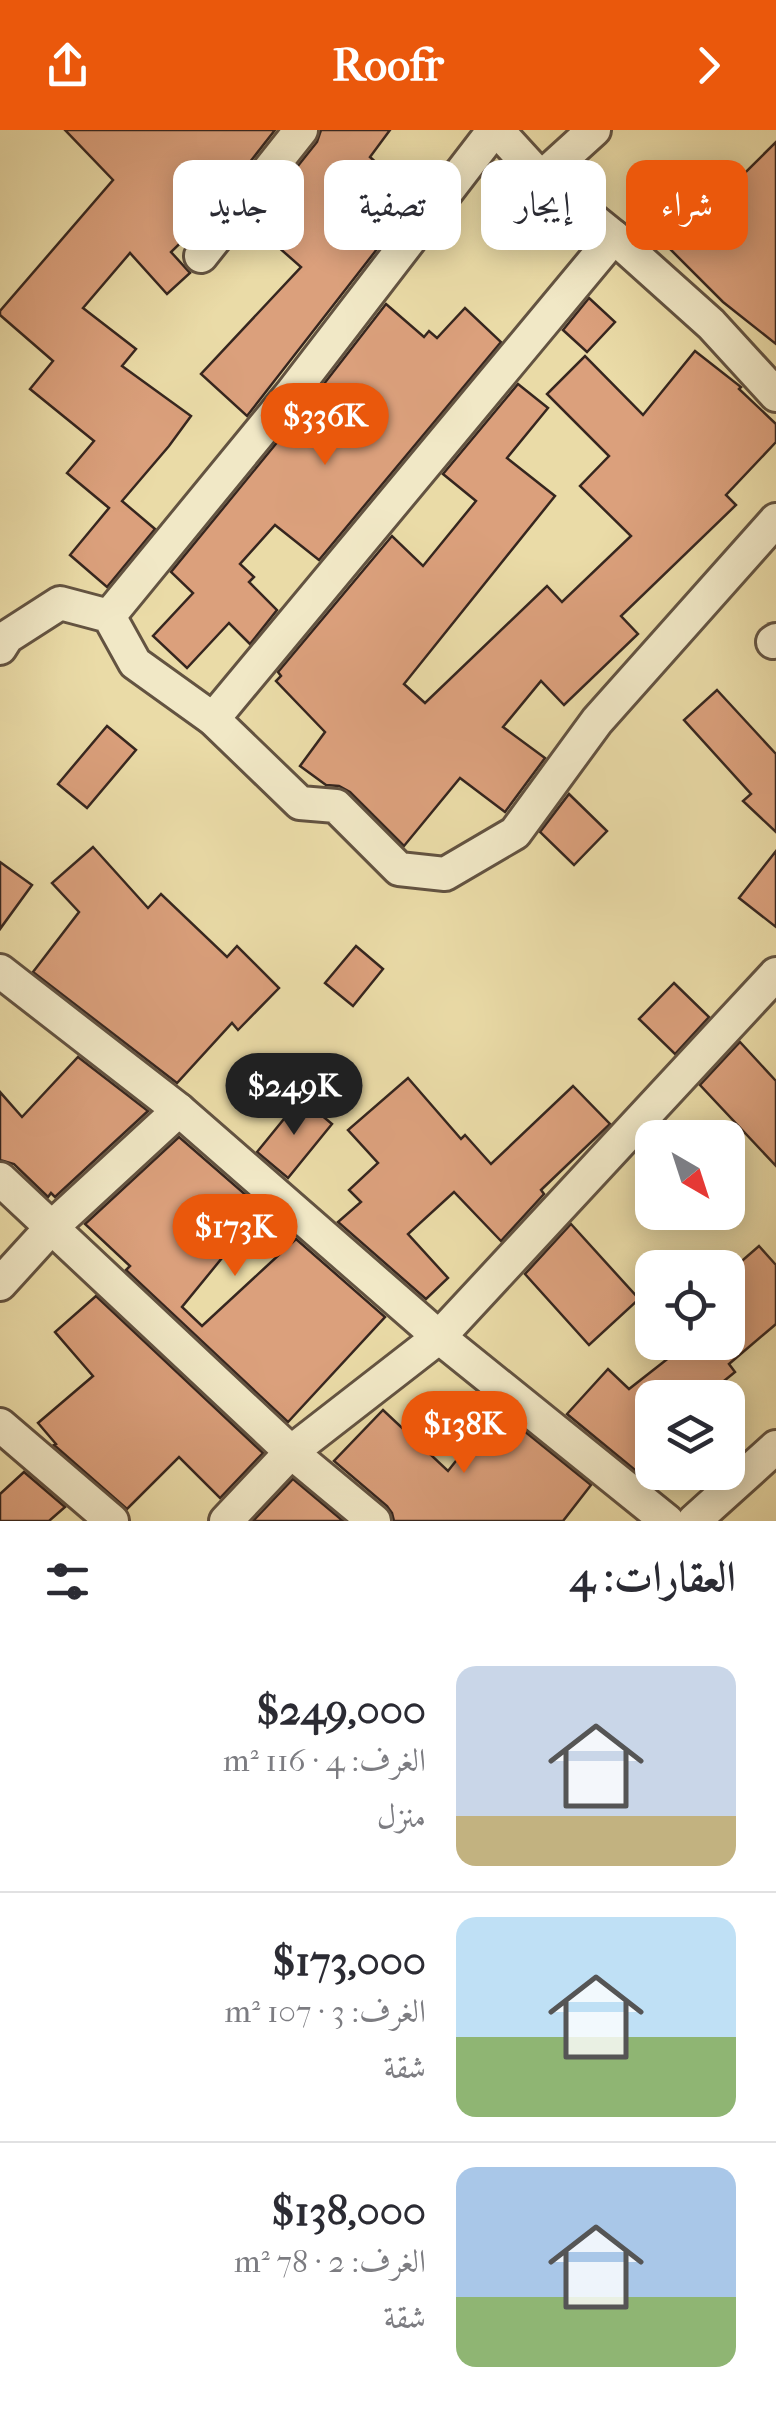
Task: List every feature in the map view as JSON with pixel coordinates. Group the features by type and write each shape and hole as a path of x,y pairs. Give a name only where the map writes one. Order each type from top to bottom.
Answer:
{"street":[{"path":"201,256 301,130"},
{"path":"109,616 290,394 496,130 525,160"},
{"path":"562,160 594,130"},
{"path":"606,230 711,324 776,395"},
{"path":"213,719 614,237"},
{"path":"0,648 7,638 60,603 109,616 135,663 213,719 300,803 336,806 399,869 445,874 515,833 598,721 776,520"},
{"path":"0,971 179,1110 438,1337 667,1521"},
{"path":"226,1521 291,1452 438,1337 776,974"},
{"path":"0,1284 51,1228 179,1110"},
{"path":"0,1179 291,1452 374,1521"},
{"path":"0,1424 112,1521"},
{"path":"694,1521 776,1446"}],"building":[{"path":"65,130 275,130 252,160 173,160 171,252 190,273 167,294 130,253 83,308 136,349 122,366 191,416 122,501 155,529 107,587 70,555 109,508 67,473 94,441 30,389 53,361 0,311 113,180"},
{"path":"321,130 390,130 370,157 373,160 324,160 324,250 376,250 247,416 201,374 301,267 282,250 304,250 303,160"},
{"path":"776,142 776,344 723,302 671,250 748,250 748,170"},
{"path":"589,298 615,322 587,352 563,330"},
{"path":"386,304 424,337 429,331 437,338 465,308 501,342 319,560 275,525 240,564 254,577 249,582 277,610 250,644 229,623 187,668 153,636 193,593 171,572"},
{"path":"695,351 741,387 776,424 776,442 726,495 736,505 621,616 638,634 564,705 541,681 503,727 545,758 505,812 460,778 404,846 350,792 326,785 300,766 325,732 276,681 281,676 278,672 392,536 423,566 476,501 443,474 518,384 548,408 507,458 555,496 404,684 425,703 547,586 562,602 631,536 580,486 609,456 547,394 585,356 643,415"},
{"path":"717,690 776,754 776,832 743,801 751,794 684,720"},
{"path":"107,726 136,750 87,808 58,784"},
{"path":"569,794 607,831 574,865 540,832"},
{"path":"93,847 148,908 161,894 227,957 237,946 279,988 238,1030 232,1023 177,1083 33,972 79,912 52,883"},
{"path":"776,851 776,927 739,898"},
{"path":"0,862 32,885 0,929"},
{"path":"356,946 383,969 353,1006 325,983"},
{"path":"674,983 709,1017 675,1054 639,1019"},
{"path":"740,1042 776,1081 776,1166 745,1133 745,1120 733,1120 700,1085"},
{"path":"78,1057 148,1111 55,1197 51,1193 48,1197 14,1164 0,1160 0,1092 22,1117"},
{"path":"408,1078 461,1139 465,1135 491,1164 573,1086 610,1124 541,1190 544,1194 501,1241 454,1192 408,1234 448,1278 426,1299 338,1222 361,1202 349,1190 378,1163 348,1130"},
{"path":"301,1098 332,1124 288,1178 257,1152"},
{"path":"179,1137 262,1209 182,1307 202,1326 296,1239 385,1317 288,1422 126,1270 130,1266 85,1224"},
{"path":"571,1224 635,1295 635,1303 589,1345 525,1274"},
{"path":"759,1246 776,1265 776,1324 745,1350 745,1258"},
{"path":"96,1296 263,1453 220,1498 179,1457 127,1509 54,1445 38,1423 93,1376 55,1332"},
{"path":"666,1360 734,1360 729,1364 735,1372 725,1380 640,1380"},
{"path":"608,1369 629,1389 635,1384 635,1470 567,1414"},
{"path":"497,1409 591,1485 563,1521 394,1521 387,1506 334,1461 383,1410 448,1471"},
{"path":"24,1472 65,1507 49,1521 0,1521 0,1494"},
{"path":"293,1479 343,1521 253,1521"}]}
